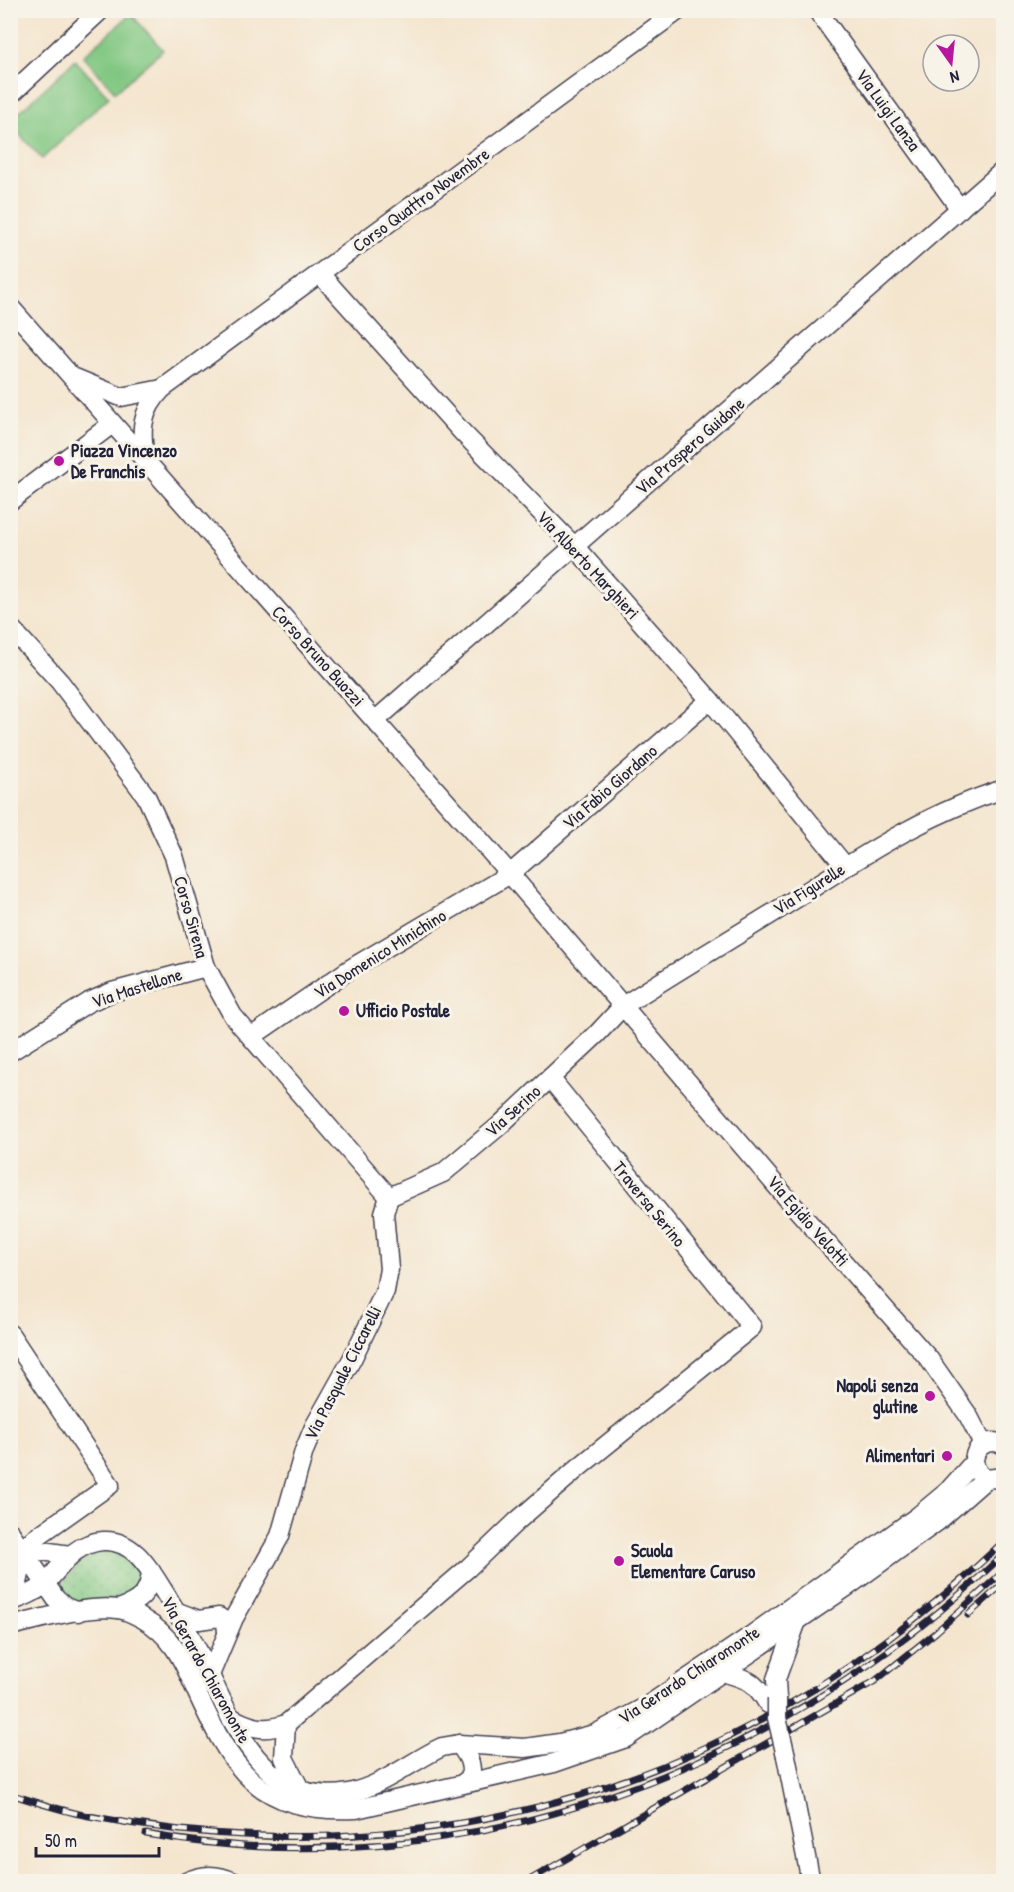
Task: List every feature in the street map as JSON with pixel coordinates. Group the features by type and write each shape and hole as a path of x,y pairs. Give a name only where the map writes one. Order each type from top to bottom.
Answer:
{"street":[{"path":"10,95 101,10"},
{"name":"Corso Quattro Novembre","path":"146,464 141,440 142,420 150,402 162,389 679,10"},
{"name":"Via Luigi Lanza","path":"817,10 960,209"},
{"name":"Via Prospero Guidone","path":"375,720 1004,170"},
{"name":"Via Alberto Marghieri","path":"320,274 463,433 575,547 710,700 846,866"},
{"name":"Corso Bruno Buozzi","path":"10,307 146,464 375,720 623,1006"},
{"name":"Corso Quattro Novembre","path":"68,375 121,396 162,389"},
{"path":"10,501 112,424"},
{"name":"Corso Sirena","path":"10,627 60,682 146,796 174,856 206,967 233,1016 389,1197"},
{"name":"Via Fabio Giordano","path":"510,874 710,700"},
{"name":"Via Figurelle","path":"623,1006 846,866 929,818 965,801 1004,789"},
{"name":"Via Domenico Minichino","path":"251,1037 350,969 510,874"},
{"name":"Via Mastellone","path":"10,1052 89,1002 112,992 206,967"},
{"name":"Via Serino","path":"389,1197 443,1173 500,1126 623,1006"},
{"name":"Via Egidio Velotti","path":"623,1006 929,1359 968,1415 996,1441"},
{"name":"Traversa Serino","path":"286,1724 468,1568 578,1468 752,1327 564,1099 550,1078"},
{"name":"Via Pasquale Ciccarelli","path":"210,1675 227,1632 280,1536 304,1450 314,1427 386,1291 389,1269 384,1213 389,1197"},
{"path":"10,1334 110,1485 21,1548"},
{"name":"Via Gerardo Chiaromonte","path":"12,1625 78,1612 119,1609 155,1626 178,1651 216,1736 229,1757 262,1790 295,1804 326,1810 356,1809 554,1763 597,1751 636,1732 726,1673 948,1491 973,1463 975,1452 996,1441"},
{"path":"973,1463 975,1470 995,1478"},
{"name":"Via Gerardo Chiaromonte","path":"45,1584 70,1555 86,1545 104,1541 124,1544 146,1563 151,1571 210,1675 240,1737 259,1763 287,1783 317,1795 350,1793 377,1782 423,1756 459,1744 525,1748 560,1743 595,1734 753,1651 995,1478"},
{"path":"10,1532 45,1584 65,1607 78,1612"},
{"path":"21,1548 70,1555"},
{"path":"10,1602 18,1589 22,1569 21,1548"},
{"path":"119,1609 138,1602 151,1581 151,1571"},
{"path":"10,1602 45,1584"},
{"path":"175,1611 199,1620 219,1617 226,1622 227,1632"},
{"path":"797,1620 776,1679 774,1707 811,1881"},
{"path":"753,1651 776,1679"},
{"path":"753,1651 759,1687"},
{"path":"726,1673 751,1681 759,1687 774,1707"},
{"path":"230,1717 247,1726 261,1729 286,1724 284,1758 300,1788"},
{"path":"459,1744 471,1760 472,1768 471,1778 462,1784"},
{"path":"186,1881 207,1875 218,1875 234,1881"}],"green space":[{"path":"131,14 163,50 115,92 83,56"},
{"path":"75,60 109,97 42,159 11,125 11,120"},
{"path":"114,1550 135,1565 140,1576 141,1589 124,1596 90,1601 80,1601 64,1594 63,1582 79,1564 98,1552"}],"railway":[{"path":"10,1794 89,1816 217,1833 342,1835 463,1823 581,1795 694,1752 803,1696 906,1625 1004,1541"},
{"path":"146,1834 264,1847 381,1845 496,1827 608,1797 716,1753 818,1698 915,1631 1004,1554"},
{"path":"526,1882 875,1681 936,1632 1004,1571"},
{"path":"968,1615 1004,1583"}],"place":[{"name":"Piazza Vincenzo De Franchis","path":"59,461"},
{"name":"Ufficio Postale","path":"344,1011"},
{"name":"Napoli senza glutine","path":"930,1396"},
{"name":"Alimentari","path":"947,1456"},
{"name":"Scuola Elementare Caruso","path":"619,1561"}]}
